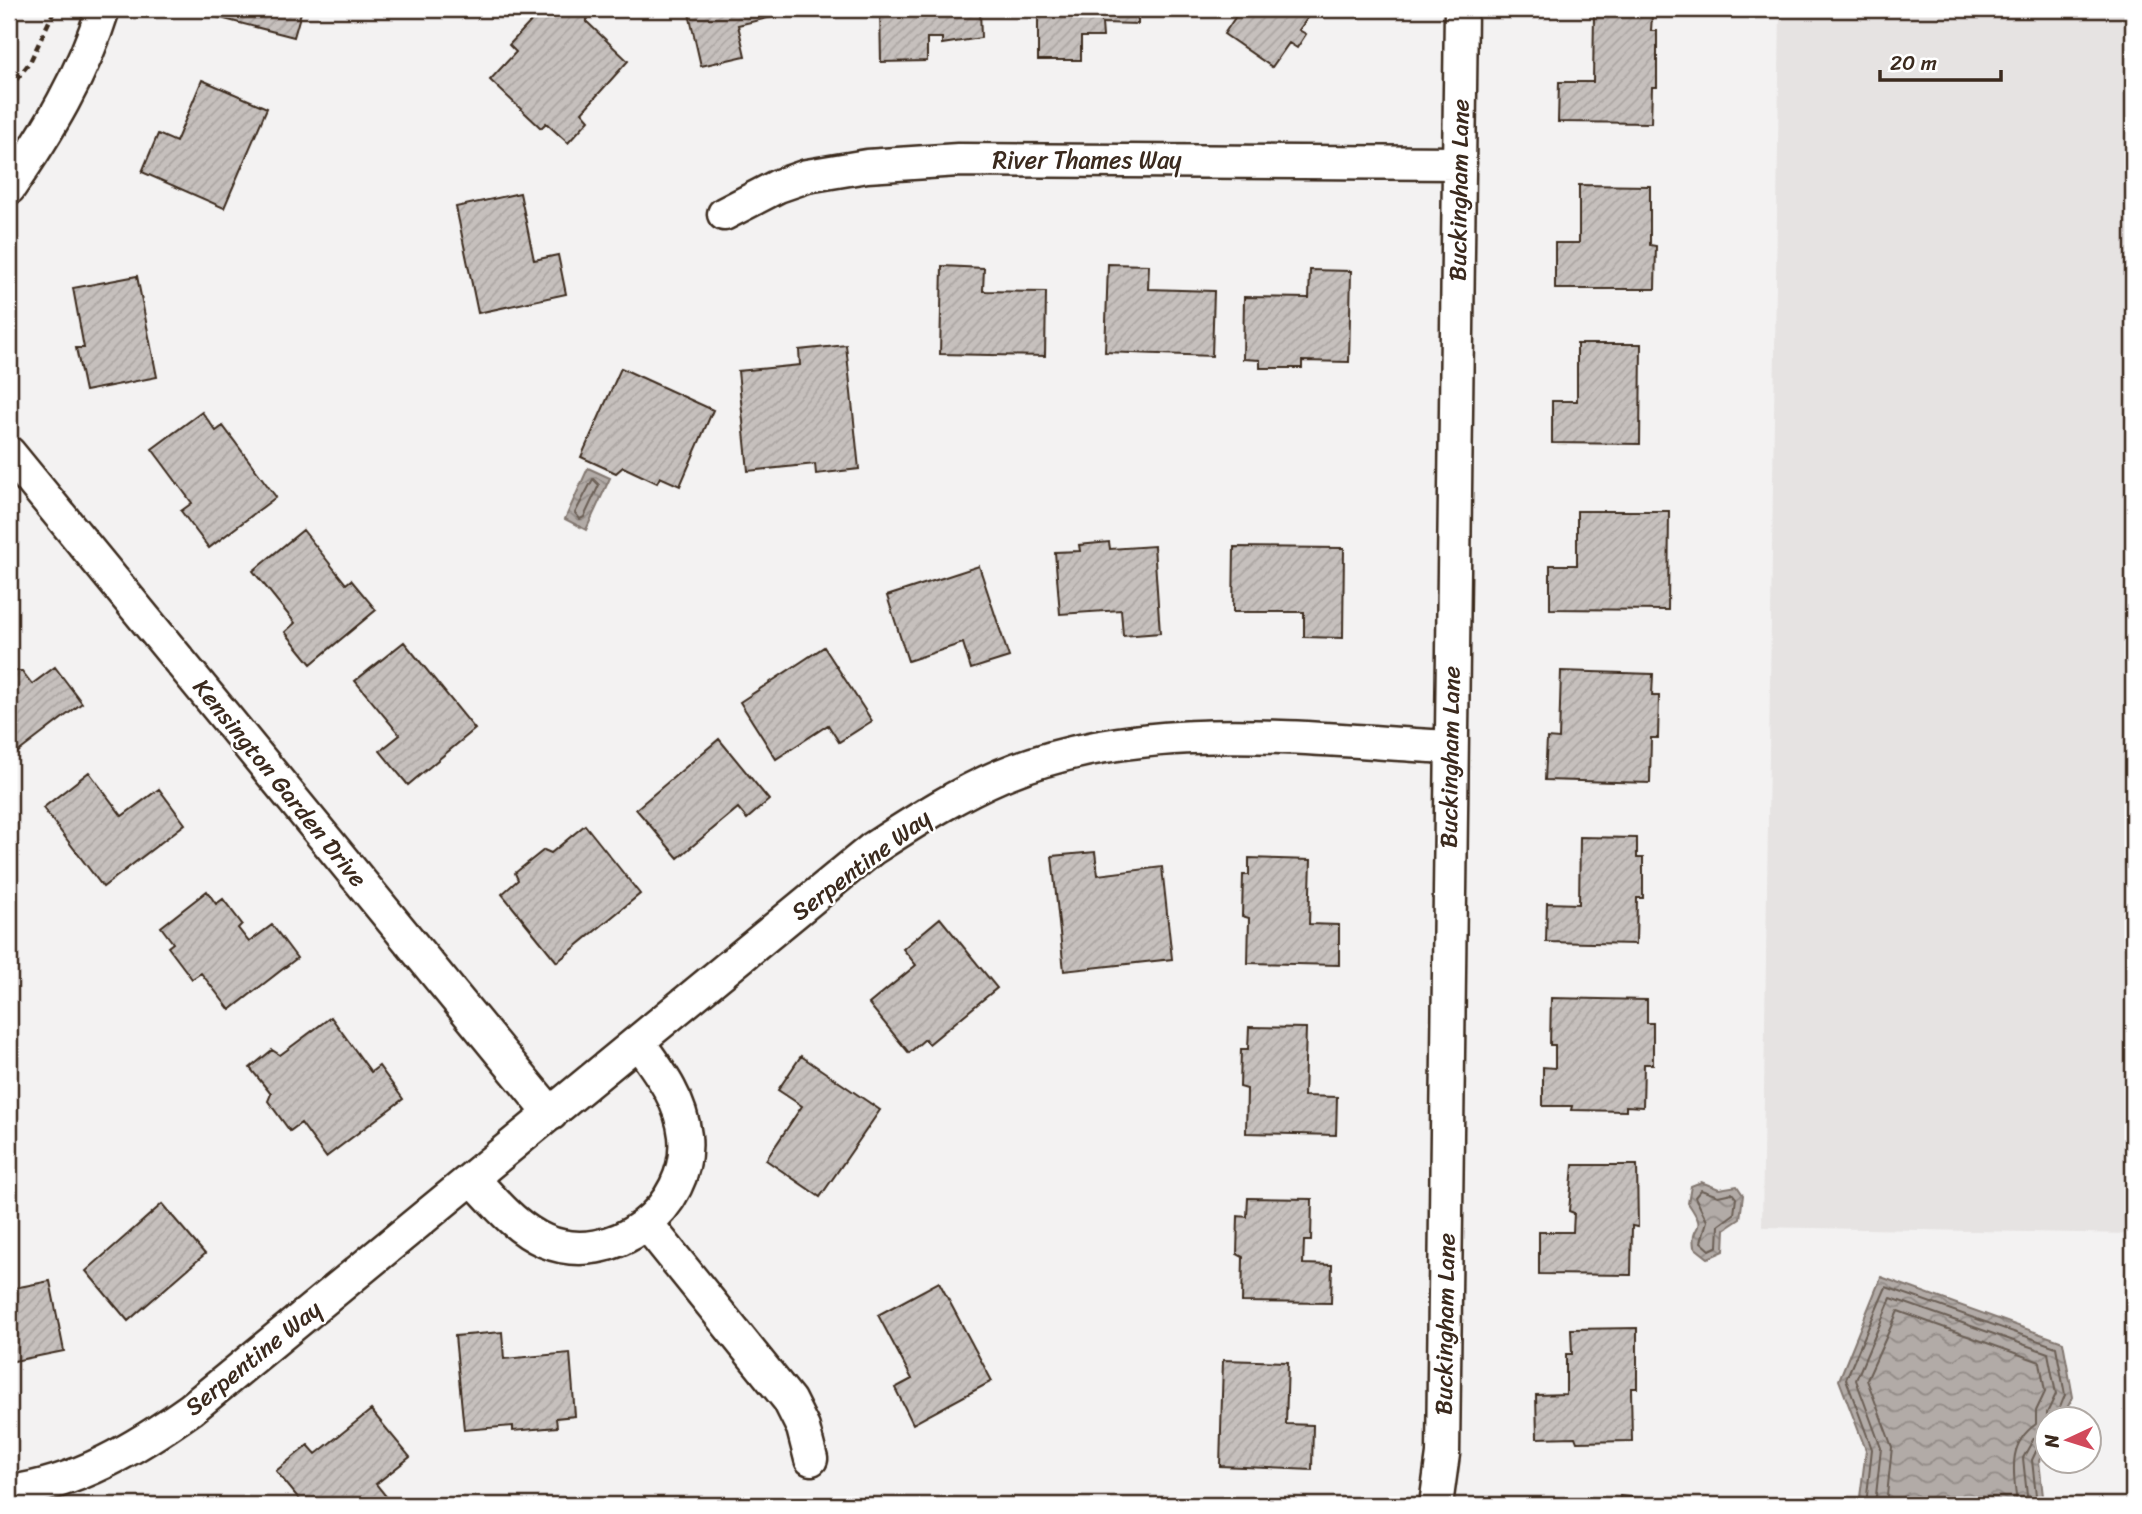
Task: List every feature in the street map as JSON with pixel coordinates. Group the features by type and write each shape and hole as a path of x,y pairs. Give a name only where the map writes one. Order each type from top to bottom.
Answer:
{"street":[{"path":"9,188 42,140 72,87 103,9"},
{"name":"Buckingham Lane","path":"1436,1505 1443,1454 1461,9"},
{"name":"River Thames Way","path":"724,214 778,186 807,176 867,166 932,161 1019,158 1460,163"},
{"name":"Kensington Garden Drive","path":"9,453 551,1114"},
{"name":"Serpentine Way","path":"9,1492 29,1489 88,1471 142,1444 191,1409 872,849 949,799 1004,774 1092,749 1153,740 1244,735 1450,747"},
{"path":"473,1179 517,1226 562,1247 593,1247 624,1238 647,1224 671,1197 682,1169 685,1137 678,1107 664,1078 638,1042"},
{"path":"647,1224 789,1400 803,1428 811,1459"}],"path":[{"path":"9,89 30,62 55,9"}],"shaded area":[{"path":"1780,9 2133,9 2133,1234 1762,1227"}],"water":[{"path":"588,468 610,478 586,530 565,519"},
{"path":"1701,1182 1719,1189 1737,1186 1743,1195 1740,1219 1725,1229 1724,1251 1708,1258 1694,1247 1694,1234 1699,1224 1688,1203 1691,1186"},
{"path":"1881,1277 2063,1342 2073,1397 2068,1406 2034,1406 2034,1476 2041,1476 2044,1505 1859,1505 1866,1450 1839,1380"}],"building":[{"path":"207,9 302,9 294,37 205,14"},
{"path":"552,9 592,9 586,21 628,61 582,112 589,120 568,143 546,123 541,128 490,80 516,52 509,45 537,15 544,18"},
{"path":"688,9 786,9 775,11 776,16 738,25 745,56 701,66"},
{"path":"880,9 980,9 981,38 942,44 942,38 927,38 927,61 881,62"},
{"path":"1038,9 1138,9 1138,24 1102,23 1103,37 1081,37 1081,60 1038,60"},
{"path":"1235,9 1314,9 1299,30 1306,34 1297,48 1289,43 1272,67 1224,34 1236,16"},
{"path":"1594,13 1652,15 1651,31 1657,31 1657,87 1652,87 1651,123 1558,122 1559,82 1593,82"},
{"path":"202,80 267,108 224,208 142,172 158,134 176,142"},
{"path":"1579,185 1650,186 1650,245 1656,246 1655,289 1555,289 1555,243 1579,243"},
{"path":"520,193 534,260 558,255 566,294 478,313 456,207"},
{"path":"1108,264 1149,265 1148,289 1214,291 1212,356 1105,352"},
{"path":"942,266 984,268 983,291 1046,292 1045,356 940,354"},
{"path":"1310,270 1351,271 1349,362 1302,361 1302,368 1260,368 1260,360 1243,359 1244,297 1309,298"},
{"path":"137,276 157,377 85,391 76,348 84,348 73,288"},
{"path":"1577,344 1641,344 1640,444 1552,443 1552,401 1577,401"},
{"path":"846,345 859,469 816,474 815,464 748,471 738,371 800,365 799,350"},
{"path":"621,368 713,410 680,486 660,477 657,483 623,467 616,473 581,457"},
{"path":"202,412 216,431 223,426 276,497 209,548 181,511 192,503 152,449"},
{"path":"1577,511 1669,511 1668,610 1550,609 1550,565 1577,565"},
{"path":"303,530 346,584 351,580 376,610 311,664 285,632 295,623 253,571"},
{"path":"1109,542 1110,549 1154,546 1160,633 1123,636 1121,610 1060,614 1055,552 1080,551 1079,545"},
{"path":"1234,547 1344,548 1343,638 1304,637 1304,612 1233,612"},
{"path":"979,566 1009,657 971,669 963,643 908,661 887,596"},
{"path":"404,642 475,729 408,785 380,751 400,735 355,681"},
{"path":"824,647 872,721 839,742 828,725 776,759 740,702"},
{"path":"55,667 82,703 9,759 9,671 22,671 32,684"},
{"path":"1561,671 1653,674 1652,696 1659,696 1658,738 1651,738 1650,783 1545,780 1547,738 1559,739"},
{"path":"719,739 769,800 747,819 738,808 678,858 636,809"},
{"path":"89,772 122,816 159,789 185,824 103,887 43,808"},
{"path":"585,825 640,894 557,962 502,894 518,880 515,873 544,850 551,853"},
{"path":"1580,837 1637,838 1637,858 1643,858 1643,898 1637,898 1636,944 1546,942 1547,903 1579,904"},
{"path":"1095,852 1098,875 1162,867 1172,959 1064,971 1052,856"},
{"path":"1249,858 1311,860 1309,924 1339,925 1339,965 1248,963 1249,918 1242,916 1243,875 1249,875"},
{"path":"207,891 216,904 223,899 242,924 238,928 249,942 272,925 297,958 230,1010 201,973 192,979 168,947 173,943 161,927"},
{"path":"940,918 997,988 929,1044 925,1039 909,1053 869,1004 916,965 903,949"},
{"path":"1551,998 1647,1000 1647,1023 1653,1023 1653,1064 1644,1064 1643,1107 1626,1106 1626,1111 1571,1110 1572,1106 1543,1106 1543,1067 1555,1068 1555,1045 1550,1045"},
{"path":"331,1017 371,1072 379,1066 403,1099 326,1157 301,1123 290,1131 268,1101 271,1094 250,1068 272,1050 280,1055"},
{"path":"1249,1027 1306,1028 1304,1096 1337,1097 1336,1135 1246,1133 1247,1089 1240,1087 1241,1049 1248,1049"},
{"path":"801,1056 880,1110 820,1197 766,1160 802,1106 778,1090"},
{"path":"1573,1165 1637,1165 1638,1227 1632,1226 1631,1275 1539,1274 1539,1232 1573,1232 1574,1213 1569,1211"},
{"path":"1248,1198 1312,1199 1311,1241 1304,1241 1303,1264 1332,1265 1331,1303 1242,1302 1243,1257 1237,1254 1238,1216 1247,1217"},
{"path":"162,1204 205,1254 128,1321 86,1271"},
{"path":"50,1281 64,1351 9,1362 9,1289"},
{"path":"939,1282 992,1381 913,1424 895,1388 912,1379 878,1315"},
{"path":"1637,1328 1637,1388 1631,1388 1632,1441 1577,1442 1575,1437 1537,1438 1536,1395 1566,1394 1566,1354 1572,1354 1571,1329"},
{"path":"502,1332 504,1359 570,1353 575,1416 556,1418 557,1427 513,1431 513,1426 464,1430 455,1336"},
{"path":"1223,1360 1288,1362 1286,1424 1313,1425 1312,1470 1220,1466"},
{"path":"371,1410 410,1457 376,1484 389,1500 382,1505 304,1505 276,1471 308,1445 316,1454"},
{"path":"1620,1496 1681,1503 1619,1505"}]}
